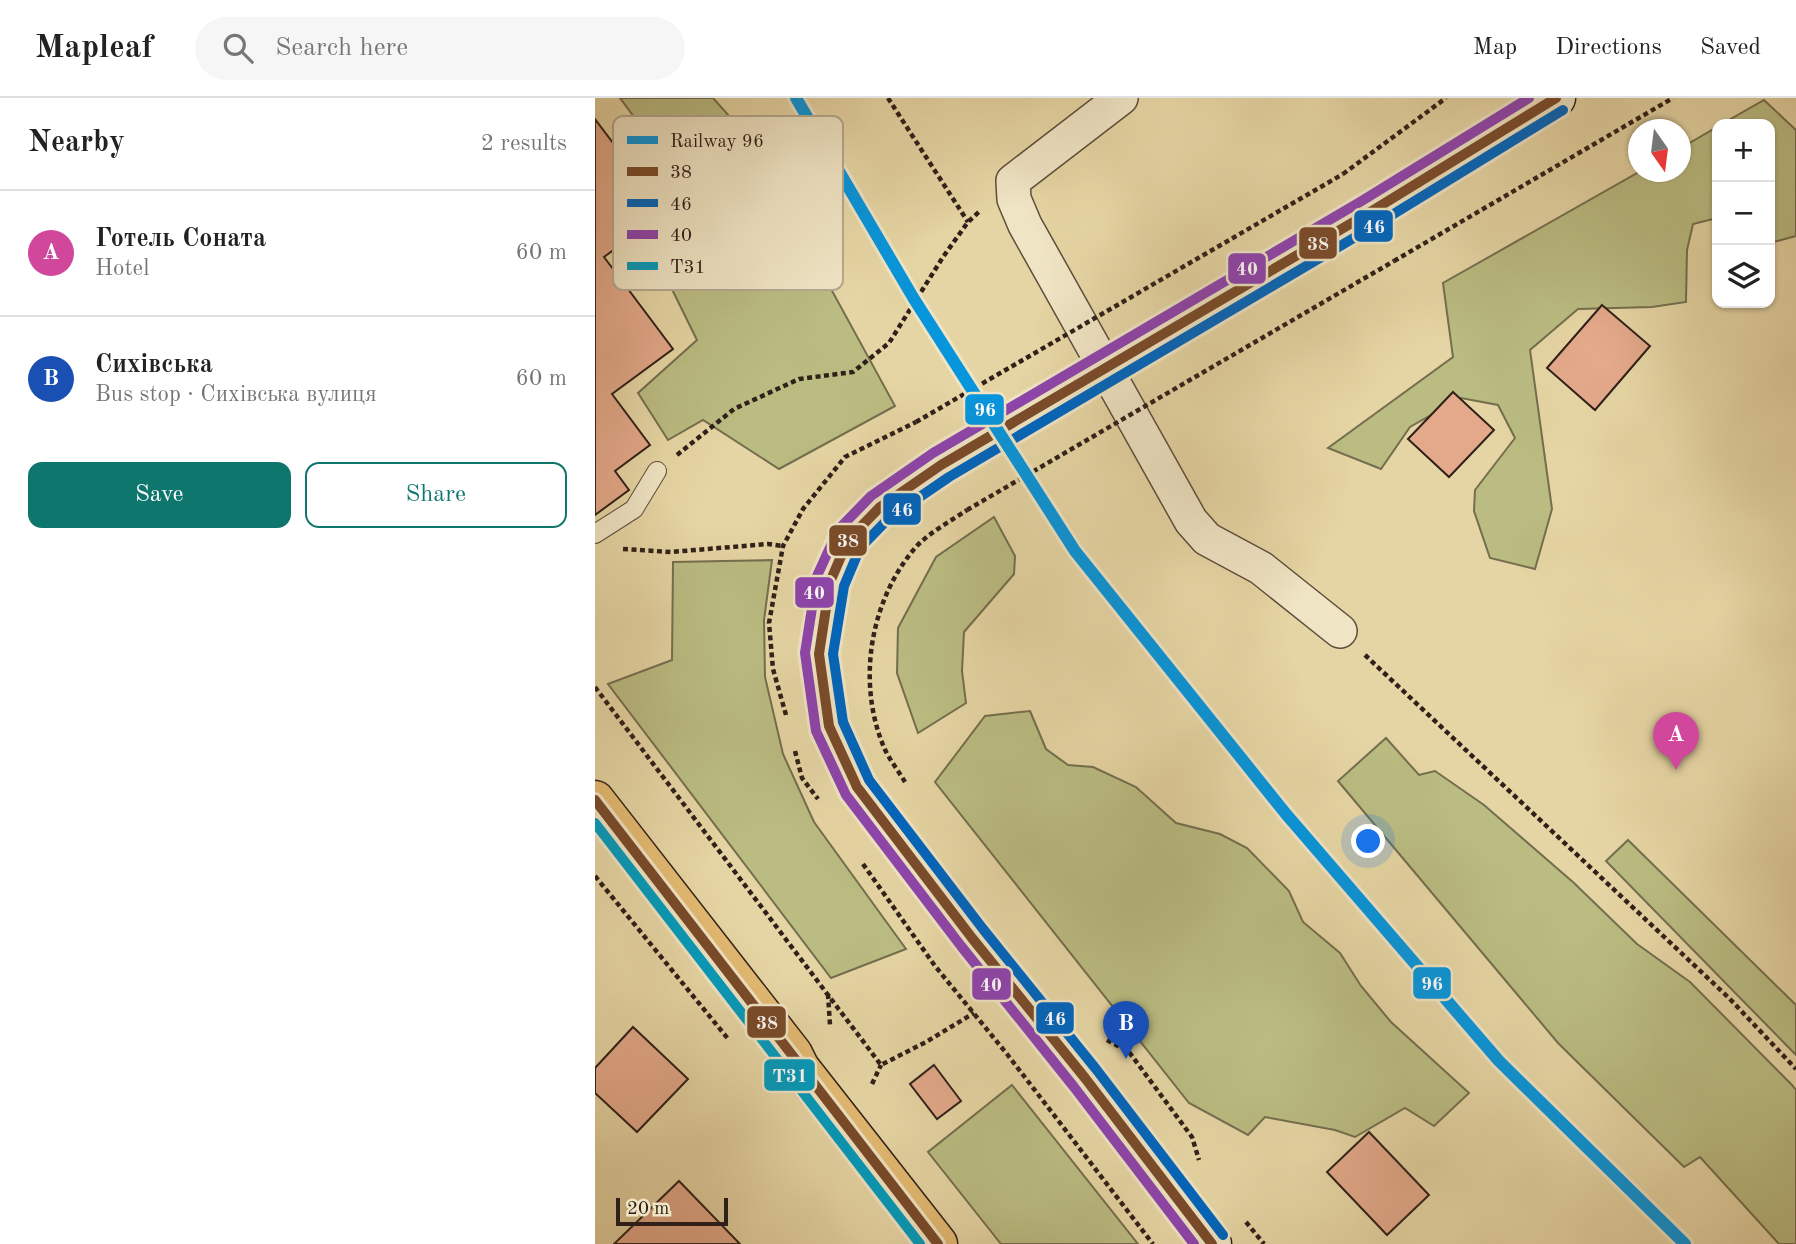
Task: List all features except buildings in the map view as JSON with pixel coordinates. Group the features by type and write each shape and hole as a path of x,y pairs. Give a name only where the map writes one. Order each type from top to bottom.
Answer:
{"main road":[{"path":"1212,1244 857,787 829,726 819,654 830,582 848,540 880,507 941,465 1367,214 1556,98"},
{"path":"595,800 938,1244"}],"street":[{"path":"1121,98 1013,181 1014,199 1024,225 1191,521 1207,539 1261,568 1340,631"}],"lane":[{"path":"595,534 634,509 657,471"}],"path":[{"path":"888,98 968,222"},
{"path":"908,788 883,745 868,687 874,633 887,589 916,546 967,510 1673,98"},
{"path":"916,422 1343,174 1443,99"},
{"path":"657,471 734,409 799,379 853,372 888,343 914,299 968,222 1013,181"},
{"path":"613,548 671,552 768,544 783,546"},
{"path":"1340,631 1728,999 1796,1069"},
{"path":"595,687 881,1065"},
{"path":"828,993 830,1025"},
{"path":"872,1084 881,1065 974,1013"},
{"path":"1100,1032 1108,1042 1129,1052 1192,1137 1200,1164"},
{"path":"1126,1059 1129,1052"},
{"path":"1007,1054 1153,1244"}],"green space":[{"path":"620,98 713,98 729,116 633,116"},
{"path":"1764,100 1796,130 1796,236 1775,242 1775,119 1731,119"},
{"path":"1712,130 1712,219 1693,224 1687,250 1686,302 1652,307 1578,309 1530,350 1552,509 1535,569 1490,558 1474,511 1475,490 1515,438 1498,405 1461,398 1410,427 1381,469 1328,448 1453,357 1443,283 1628,178 1628,182 1691,182 1691,142"},
{"path":"672,290 832,290 895,406 779,469 703,420 668,440 638,393 697,340"},
{"path":"994,517 1015,556 1014,574 964,632 962,671 966,703 918,733 897,673 898,628 936,557"},
{"path":"772,560 764,620 765,677 783,754 814,822 906,949 831,978 608,684 672,660 673,562"},
{"path":"1030,711 1046,749 1068,765 1093,767 1136,787 1176,823 1220,834 1247,848 1289,891 1303,922 1340,953 1361,986 1391,1022 1469,1093 1434,1126 1405,1108 1355,1137 1335,1130 1265,1117 1248,1135 1189,1103 935,782 985,716"},
{"path":"1386,738 1419,775 1435,771 1484,805 1574,883 1637,944 1690,982 1792,1085 1796,1090 1796,1244 1779,1244 1700,1157 1684,1167 1558,1043 1338,781"},
{"path":"1628,840 1796,1005 1796,1055 1606,861"},
{"path":"1012,1085 1138,1244 1001,1244 928,1152"}],"rail line":[{"name":"96","path":"796,98 807,116"},
{"name":"96","path":"843,178 914,299 1075,551 1286,814 1499,1061 1685,1244"}],"transit line":[{"name":"40","path":"1194,1244 846,795 816,731 805,653 817,576 838,530 871,496 933,453 1360,202 1529,98"},
{"name":"38","path":"1212,1244 857,787 829,726 819,654 830,582 848,540 880,507 941,465 1367,214 1556,98"},
{"name":"46","path":"1223,1235 869,780 843,722 833,654 844,586 860,548 889,518 949,477 1374,226 1563,110"},
{"name":"38","path":"595,800 938,1244"},
{"name":"Т31","path":"595,823 920,1244"}],"place":[{"name":"Готель Соната","path":"1676,770"},
{"name":"Сихівська","path":"1126,1059"}]}
